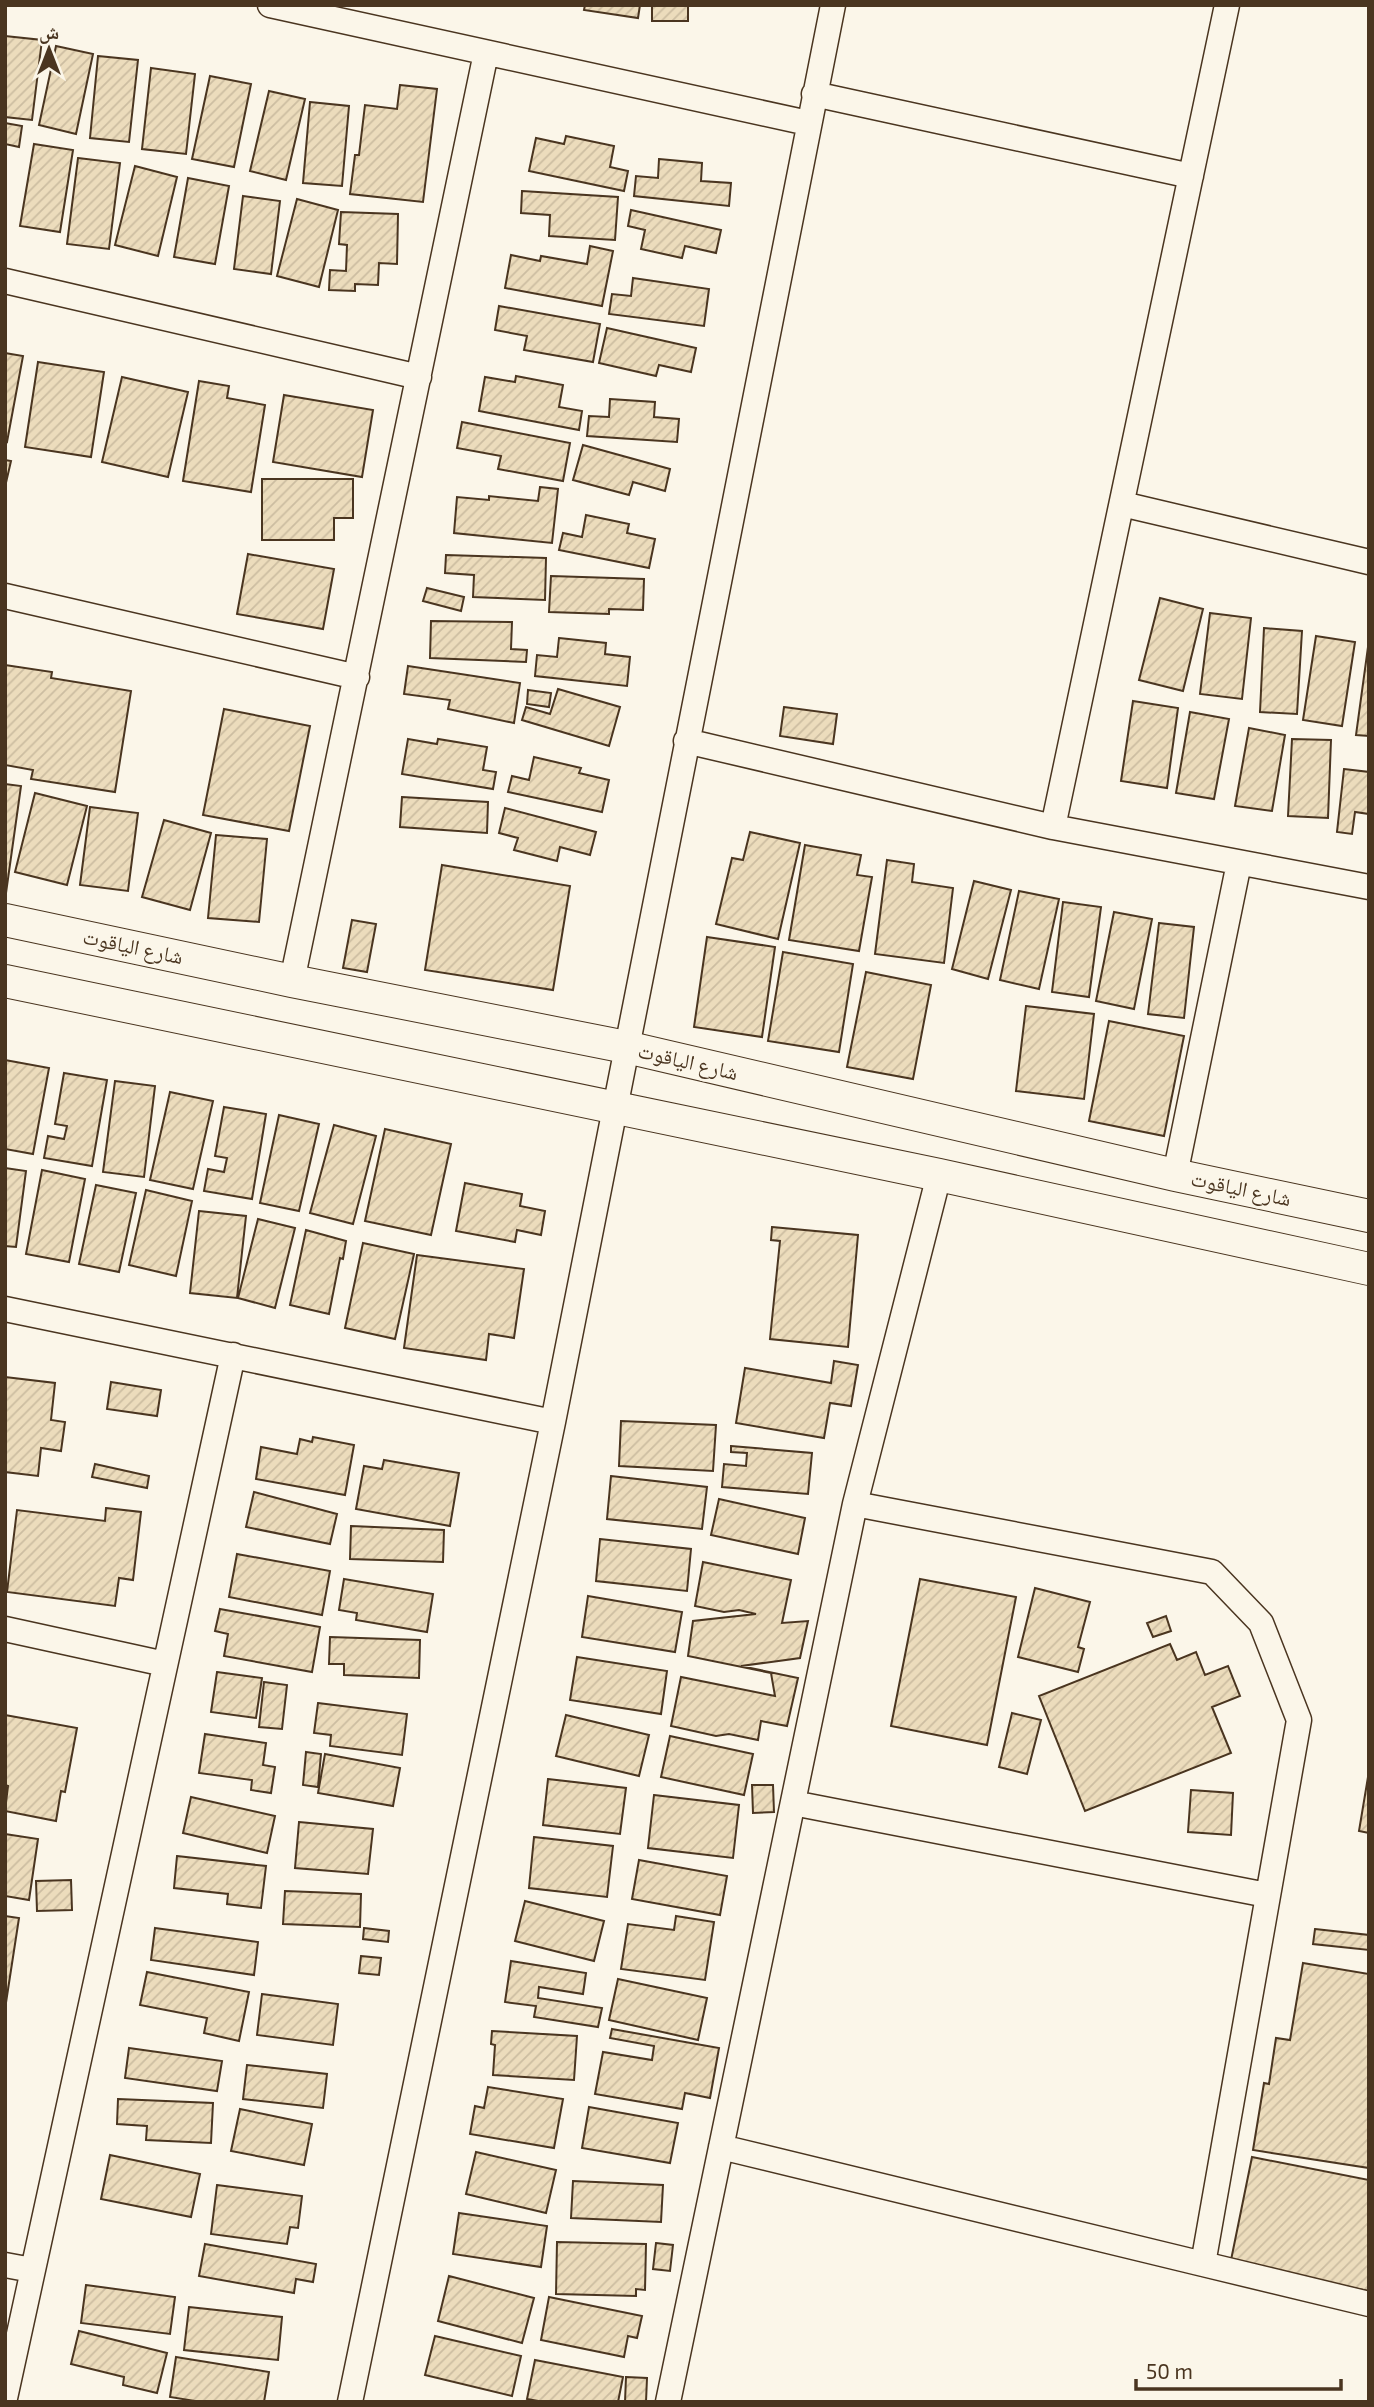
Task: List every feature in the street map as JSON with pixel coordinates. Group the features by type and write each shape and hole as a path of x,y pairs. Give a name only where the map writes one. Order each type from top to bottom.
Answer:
{"street":[{"path":"270,5 808,123"},
{"path":"350,2402 553,1422 833,5"},
{"path":"1053,827 1227,5"},
{"path":"292,981 486,52"},
{"path":"814,94 1191,176"},
{"path":"5,281 419,377"},
{"path":"1122,505 1369,562"},
{"path":"5,596 357,677"},
{"path":"686,741 1053,827 1369,887"},
{"path":"1175,1175 1240,863"},
{"name":"شارع الياقوت","path":"5,920 292,981 626,1047 1175,1175 1369,1216"},
{"path":"5,981 939,1175 1369,1269"},
{"path":"668,2402 855,1504 939,1175"},
{"path":"5,1309 553,1422"},
{"path":"5,2398 233,1355"},
{"path":"855,1504 1212,1572 1261,1623 1299,1720 1203,2264"},
{"path":"5,1629 165,1664"},
{"path":"793,1803 1267,1895"},
{"path":"721,2147 1369,2304"},
{"path":"5,2264 32,2270"}],"building":[{"path":"585,5 640,5 638,18 584,10"},
{"path":"652,5 688,5 688,21 652,21"},
{"path":"5,36 42,40 32,120 5,117"},
{"path":"56,46 93,54 76,134 39,125"},
{"path":"98,56 138,60 129,142 90,138"},
{"path":"151,68 195,74 186,154 142,149"},
{"path":"210,76 251,84 234,167 192,159"},
{"path":"400,85 437,89 423,202 350,194 355,155 359,155 365,105 397,109"},
{"path":"269,91 305,99 286,180 250,171"},
{"path":"310,102 349,106 342,186 303,183"},
{"path":"5,123 22,126 19,147 5,144"},
{"path":"566,136 614,146 610,167 628,171 624,191 529,171 536,138 564,144"},
{"path":"34,144 73,150 60,232 20,226"},
{"path":"78,158 120,163 109,249 67,244"},
{"path":"659,159 702,163 701,181 731,183 729,206 634,196 636,176 658,178"},
{"path":"135,166 177,177 158,256 115,245"},
{"path":"188,178 229,186 215,264 174,257"},
{"path":"522,191 618,197 615,240 549,236 550,215 521,213"},
{"path":"243,196 280,201 271,274 234,269"},
{"path":"297,199 338,210 319,287 277,276"},
{"path":"631,210 721,230 716,253 685,246 682,258 641,249 645,230 628,226"},
{"path":"341,212 398,214 397,264 379,263 378,285 355,284 355,291 329,290 330,270 346,271 347,245 339,244"},
{"path":"590,246 613,251 602,306 505,288 511,255 540,261 541,256 587,264"},
{"path":"633,278 709,289 704,326 609,314 612,294 631,296"},
{"path":"499,306 600,324 593,362 524,350 527,336 495,330"},
{"path":"607,328 696,348 691,372 659,365 656,376 599,363"},
{"path":"5,353 23,356 7,442 5,441"},
{"path":"38,362 104,372 91,457 25,447"},
{"path":"516,376 563,385 559,407 582,411 579,430 479,411 485,377 515,382"},
{"path":"122,377 188,392 168,477 102,462"},
{"path":"199,381 229,386 227,398 265,405 251,492 183,481"},
{"path":"284,395 373,410 362,477 273,462"},
{"path":"610,399 655,402 654,417 679,419 677,442 587,436 589,416 609,417"},
{"path":"462,422 570,443 563,481 498,469 501,456 457,448"},
{"path":"583,445 670,469 665,491 633,482 629,495 573,480"},
{"path":"5,460 11,461 5,487"},
{"path":"262,479 353,479 353,518 334,518 334,540 262,540"},
{"path":"540,487 558,489 552,543 454,533 457,497 489,500 489,496 538,501"},
{"path":"586,515 629,524 627,533 655,539 649,568 559,550 563,533 582,537"},
{"path":"248,554 334,569 323,629 237,614"},
{"path":"446,555 546,558 545,600 473,597 474,575 445,573"},
{"path":"551,576 644,579 643,610 609,609 609,614 549,612"},
{"path":"427,588 464,597 461,611 423,601"},
{"path":"1160,598 1203,609 1183,691 1139,680"},
{"path":"1210,613 1251,618 1242,699 1200,694"},
{"path":"431,621 512,622 511,649 527,650 526,662 430,658"},
{"path":"1264,628 1302,631 1297,714 1260,712"},
{"path":"1316,636 1355,642 1342,726 1303,720"},
{"path":"559,638 606,643 605,654 630,657 627,686 535,676 537,655 557,657"},
{"path":"1369,647 1369,736 1356,735"},
{"path":"5,665 52,672 51,678 131,691 115,792 31,779 33,770 5,765"},
{"path":"408,666 520,683 514,723 448,709 450,700 404,694"},
{"path":"558,689 620,707 609,746 522,720 526,707 550,714"},
{"path":"528,690 551,693 549,707 527,704"},
{"path":"1133,701 1178,708 1167,788 1121,781"},
{"path":"784,707 837,714 833,744 780,736"},
{"path":"224,709 310,726 289,831 203,815"},
{"path":"1190,712 1229,719 1214,799 1176,793"},
{"path":"1249,728 1285,735 1272,811 1235,806"},
{"path":"408,739 437,744 438,739 487,747 483,770 496,772 493,789 402,774"},
{"path":"1292,739 1331,740 1328,818 1288,816"},
{"path":"534,757 581,768 579,773 609,780 602,812 508,792 512,776 529,780"},
{"path":"1344,769 1369,772 1369,814 1355,812 1352,834 1337,832"},
{"path":"5,784 21,786 6,893 5,893"},
{"path":"35,793 87,806 67,885 15,872"},
{"path":"402,797 488,802 487,833 400,827"},
{"path":"90,807 138,813 128,891 80,885"},
{"path":"505,808 596,832 590,855 560,847 557,861 514,850 518,838 499,833"},
{"path":"164,820 211,833 190,910 142,897"},
{"path":"750,832 800,843 778,939 716,924 732,858 743,860"},
{"path":"216,835 267,839 259,922 208,918"},
{"path":"805,845 861,855 857,875 872,877 859,951 789,940"},
{"path":"887,860 914,864 912,882 953,888 944,963 875,954"},
{"path":"442,865 570,886 553,990 425,970"},
{"path":"974,881 1011,890 988,979 952,969"},
{"path":"1019,891 1059,899 1039,989 1000,980"},
{"path":"1063,902 1101,907 1089,997 1052,992"},
{"path":"1114,912 1152,919 1134,1009 1096,1001"},
{"path":"352,920 376,924 367,972 343,968"},
{"path":"1159,923 1194,927 1184,1018 1148,1014"},
{"path":"707,937 775,947 762,1037 694,1027"},
{"path":"783,952 853,964 839,1052 768,1041"},
{"path":"866,972 931,985 913,1079 847,1067"},
{"path":"1026,1006 1094,1014 1084,1099 1016,1091"},
{"path":"1109,1021 1184,1036 1164,1136 1089,1121"},
{"path":"5,1060 49,1068 33,1154 5,1149"},
{"path":"64,1073 107,1080 92,1166 44,1158 48,1136 64,1139 67,1126 55,1124"},
{"path":"115,1081 155,1086 144,1177 103,1172"},
{"path":"170,1092 213,1101 193,1189 150,1180"},
{"path":"224,1107 266,1114 252,1199 204,1191 208,1169 224,1172 227,1158 215,1156"},
{"path":"279,1115 319,1124 299,1211 260,1203"},
{"path":"334,1125 376,1136 353,1224 310,1213"},
{"path":"385,1129 451,1144 431,1235 365,1221"},
{"path":"5,1168 26,1171 16,1247 5,1246"},
{"path":"42,1170 85,1179 69,1262 26,1254"},
{"path":"465,1183 522,1194 520,1206 545,1211 541,1235 517,1230 515,1242 456,1231"},
{"path":"96,1185 136,1193 119,1272 79,1264"},
{"path":"146,1190 192,1201 176,1276 129,1265"},
{"path":"199,1211 246,1216 237,1298 190,1293"},
{"path":"258,1219 295,1228 275,1308 238,1298"},
{"path":"772,1227 858,1235 848,1347 770,1339 780,1241 771,1240"},
{"path":"306,1230 346,1241 329,1314 290,1305"},
{"path":"363,1243 414,1254 395,1339 345,1328"},
{"path":"417,1255 524,1269 514,1338 489,1334 486,1360 404,1348"},
{"path":"834,1361 858,1365 851,1406 830,1403 824,1438 736,1423 745,1368 831,1383"},
{"path":"5,1377 55,1383 51,1420 65,1422 61,1451 41,1448 38,1476 5,1472"},
{"path":"111,1382 161,1390 157,1416 107,1409"},
{"path":"621,1421 716,1425 713,1471 619,1466"},
{"path":"313,1437 354,1445 345,1495 256,1479 261,1447 297,1454 300,1439 312,1442"},
{"path":"731,1446 812,1453 808,1494 722,1487 724,1464 746,1466 747,1453 731,1452"},
{"path":"384,1460 459,1473 450,1526 356,1509 364,1466 382,1469"},
{"path":"95,1464 149,1476 147,1488 92,1477"},
{"path":"611,1476 707,1487 702,1529 607,1519"},
{"path":"254,1492 337,1514 330,1544 246,1527"},
{"path":"719,1499 805,1518 798,1554 711,1535"},
{"path":"106,1508 141,1512 133,1580 119,1578 115,1606 7,1592 17,1510 105,1521"},
{"path":"351,1526 444,1530 443,1562 350,1559"},
{"path":"600,1539 691,1549 687,1591 596,1581"},
{"path":"237,1554 330,1571 322,1615 229,1597"},
{"path":"703,1562 791,1580 782,1623 808,1621 800,1658 741,1666 798,1678 787,1726 761,1721 758,1740 729,1734 716,1736 671,1726 681,1677 775,1696 771,1673 688,1656 693,1621 756,1614 739,1610 724,1612 695,1606"},
{"path":"344,1579 433,1594 427,1632 356,1620 357,1613 339,1610"},
{"path":"920,1579 1016,1597 987,1745 891,1726"},
{"path":"1035,1588 1090,1602 1078,1647 1084,1649 1078,1672 1018,1657"},
{"path":"588,1596 682,1612 675,1652 582,1637"},
{"path":"220,1609 320,1627 312,1672 224,1656 228,1634 215,1631"},
{"path":"1166,1616 1171,1631 1153,1637 1147,1623"},
{"path":"330,1637 420,1640 419,1678 344,1675 344,1664 329,1664"},
{"path":"1170,1644 1177,1660 1196,1652 1205,1675 1228,1666 1240,1696 1212,1707 1231,1753 1085,1811 1039,1696"},
{"path":"577,1657 667,1671 661,1714 570,1700"},
{"path":"217,1672 262,1678 256,1718 211,1712"},
{"path":"264,1682 287,1685 282,1729 259,1727"},
{"path":"318,1703 407,1714 402,1755 330,1746 331,1735 314,1733"},
{"path":"1012,1713 1041,1720 1027,1774 999,1767"},
{"path":"5,1715 77,1728 65,1792 61,1791 56,1821 5,1811 8,1786 5,1785"},
{"path":"566,1715 649,1735 639,1776 556,1756"},
{"path":"205,1734 266,1743 263,1765 275,1767 271,1793 251,1790 252,1780 199,1773"},
{"path":"670,1736 753,1754 744,1795 661,1777"},
{"path":"306,1752 321,1754 318,1787 303,1785"},
{"path":"325,1754 400,1768 393,1806 318,1793"},
{"path":"1369,1777 1369,1833 1359,1831"},
{"path":"548,1779 626,1788 620,1834 543,1825"},
{"path":"752,1785 773,1785 774,1812 753,1813"},
{"path":"1191,1790 1233,1793 1231,1835 1188,1832"},
{"path":"654,1795 739,1805 733,1858 648,1848"},
{"path":"191,1797 275,1816 267,1853 183,1833"},
{"path":"299,1822 373,1829 368,1874 295,1868"},
{"path":"5,1834 38,1839 29,1900 5,1896"},
{"path":"534,1837 613,1846 607,1897 529,1888"},
{"path":"177,1856 266,1866 261,1908 227,1904 228,1894 174,1888"},
{"path":"639,1860 727,1876 720,1915 632,1899"},
{"path":"71,1880 72,1910 37,1911 36,1881"},
{"path":"285,1891 361,1894 360,1927 283,1924"},
{"path":"525,1901 604,1921 594,1961 515,1941"},
{"path":"5,1916 19,1918 5,2009"},
{"path":"676,1916 714,1922 705,1980 621,1969 628,1924 674,1930"},
{"path":"155,1928 258,1942 254,1975 151,1960"},
{"path":"364,1928 389,1931 388,1942 363,1939"},
{"path":"1315,1929 1369,1935 1369,1950 1313,1944"},
{"path":"361,1956 381,1958 379,1975 359,1973"},
{"path":"511,1961 586,1973 583,1994 539,1987 538,1998 602,2008 598,2027 534,2017 536,2006 505,2002"},
{"path":"1303,1963 1369,1974 1369,2168 1253,2150 1264,2083 1269,2084 1276,2038 1290,2040"},
{"path":"147,1972 249,1992 239,2041 204,2033 207,2018 140,2005"},
{"path":"618,1979 707,1998 698,2040 609,2020"},
{"path":"262,1994 338,2004 333,2045 257,2035"},
{"path":"612,2029 719,2048 710,2098 685,2093 682,2109 595,2094 603,2052 652,2060 654,2046 610,2038"},
{"path":"492,2031 577,2036 574,2080 493,2075 495,2045 491,2044"},
{"path":"129,2048 222,2061 217,2091 125,2078"},
{"path":"247,2065 327,2074 323,2108 243,2099"},
{"path":"488,2087 563,2099 554,2148 470,2134 475,2106 484,2108"},
{"path":"118,2099 213,2103 211,2143 146,2140 147,2126 117,2124"},
{"path":"589,2107 678,2123 670,2163 582,2148"},
{"path":"240,2109 312,2124 304,2165 231,2151"},
{"path":"476,2152 556,2170 546,2213 466,2194"},
{"path":"110,2155 200,2174 191,2217 101,2199"},
{"path":"1252,2157 1369,2180 1369,2291 1230,2265"},
{"path":"573,2181 663,2185 661,2222 571,2218"},
{"path":"217,2185 302,2196 298,2228 290,2227 287,2244 211,2234"},
{"path":"459,2213 547,2226 541,2267 453,2254"},
{"path":"557,2242 646,2244 645,2290 636,2289 636,2296 556,2294"},
{"path":"656,2243 673,2245 670,2271 653,2269"},
{"path":"205,2244 316,2264 313,2282 296,2279 294,2293 199,2276"},
{"path":"449,2276 534,2298 522,2343 438,2321"},
{"path":"86,2285 175,2297 170,2334 81,2323"},
{"path":"549,2297 642,2316 637,2338 628,2336 624,2357 541,2340"},
{"path":"189,2307 282,2317 278,2360 184,2350"},
{"path":"79,2331 167,2353 157,2393 123,2385 124,2377 71,2364"},
{"path":"435,2336 521,2356 512,2396 425,2375"},
{"path":"176,2357 269,2372 264,2402 201,2402 170,2397"},
{"path":"535,2360 623,2377 618,2402 544,2402 527,2399"},
{"path":"626,2377 647,2378 646,2402 625,2402"}]}
